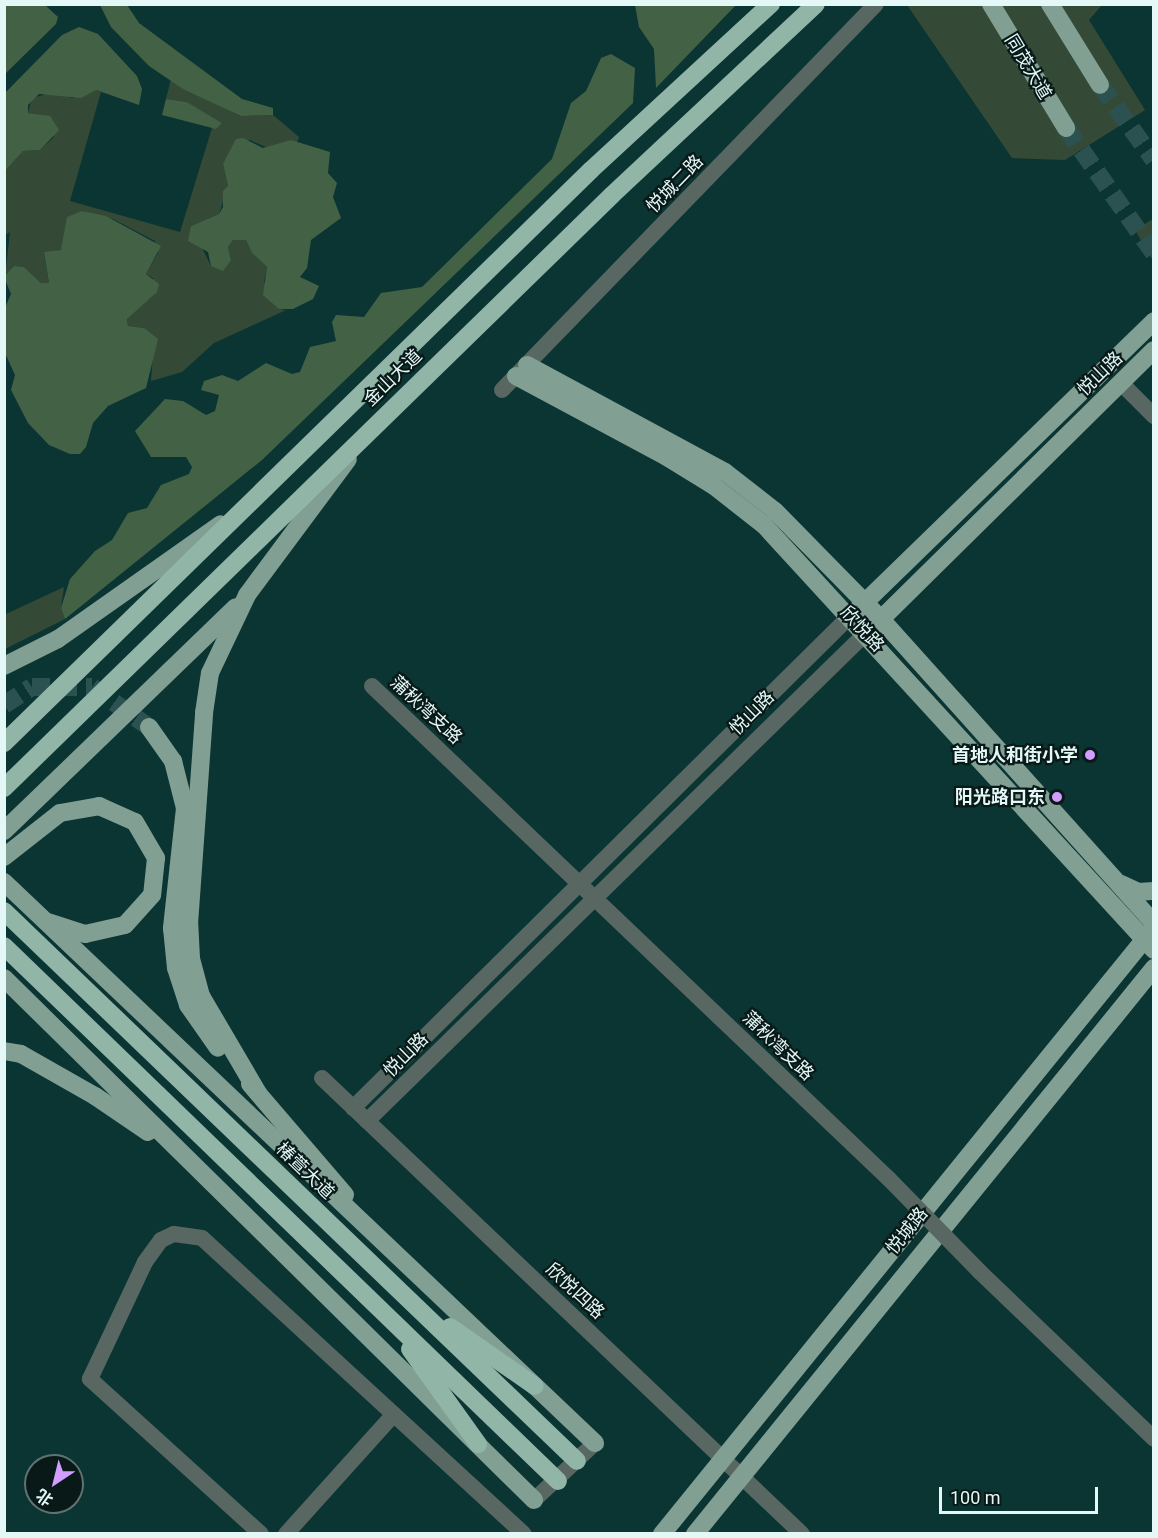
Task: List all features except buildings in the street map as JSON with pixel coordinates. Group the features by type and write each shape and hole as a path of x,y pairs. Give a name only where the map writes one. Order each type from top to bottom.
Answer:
{"highway":[{"path":"750,25 763,4"},
{"name":"金山大道","path":"4,743 591,170 771,4"},
{"name":"金山大道","path":"4,788 364,436 816,4"},
{"name":"椿萱大道","path":"4,911 577,1461"},
{"path":"4,946 558,1481"},
{"path":"403,1294 535,1386"},
{"path":"385,1314 478,1444"}],"main road":[{"name":"同茂大道","path":"991,4 1066,128"},
{"path":"1050,4 1100,85"},
{"name":"悦山路","path":"850,616 1154,321"},
{"name":"悦山路","path":"866,633 1154,350"},
{"name":"欣悦路","path":"522,370 725,472 775,511 881,620 1154,923"},
{"name":"欣悦路","path":"522,370 714,486 764,525 1150,939"},
{"path":"4,831 247,595 364,436"},
{"path":"4,680 252,501"},
{"path":"247,595 210,672 189,924 201,996 258,1093"},
{"path":"4,666 58,639"},
{"path":"149,727 173,761 184,808 172,928 176,968 188,1005 210,1039 395,1254"},
{"path":"4,857 60,813 99,806 135,822 156,858 152,895 125,926 85,934 44,920"},
{"path":"5,883 595,1443"},
{"path":"1119,883 1138,892 1154,891"},
{"name":"悦城路","path":"662,1533 1150,939"},
{"name":"悦城路","path":"695,1533 1110,1019 1154,968"},
{"path":"4,978 534,1500"},
{"path":"1110,1019 1154,989"},
{"path":"4,1051 21,1054 95,1096 186,1158"}],"street":[{"name":"悦城二路","path":"502,390 876,4"},
{"path":"1121,383 1154,416"},
{"name":"悦山路","path":"353,1108 850,616"},
{"name":"悦山路","path":"367,1121 866,633"},
{"name":"蒲秋湾支路","path":"372,686 581,882 1154,1439"},
{"name":"欣悦四路","path":"322,1078 802,1533"},
{"path":"261,1533 90,1379 145,1262 162,1240 188,1233 202,1238 524,1533"},
{"path":"286,1533 394,1414"},
{"path":"534,1500 558,1481 595,1443"}],"green space":[{"path":"5,4 45,5 58,17 56,24 5,74"},
{"path":"635,4 736,5 656,88 654,49 639,27"},
{"path":"100,5 127,5 139,23 242,99 273,108 273,115 241,116 183,89 149,66 111,27"},
{"path":"907,5 1102,5 1089,20 1145,110 1065,160 1012,158"},
{"path":"79,27 98,34 137,76 142,89 139,105 96,90 81,98 39,94 28,105 28,113 50,116 59,130 40,150 23,151 5,171 5,93 62,35"},
{"path":"611,54 635,68 633,103 262,460 65,619 61,608 70,579 95,551 112,540 128,513 147,508 161,485 189,474 192,467 186,457 151,457 135,431 165,399 183,401 206,415 215,411 219,395 201,390 204,381 222,375 238,381 266,363 292,374 300,372 310,347 336,341 332,322 336,315 364,317 381,293 422,287 552,159 571,103 586,91 601,58"},
{"path":"171,79 240,116 273,115 299,137 297,143 291,140 270,149 250,140 235,146 223,164 228,186 219,214 191,226 211,266 231,260 228,247 233,240 246,240 252,253 267,267 264,282 279,309 286,310 214,343 182,372 151,381 153,354 144,328 128,326 127,318 136,306 151,298 153,278 146,274 158,253 155,241 113,219 82,211 61,250 44,253 49,283 41,283 24,267 14,266 5,277 10,232 5,235 5,171 23,151 40,150 54,137 42,115 28,113 32,98 55,92 72,98 96,90 101,92 70,201 180,232 212,128 222,123 187,102 166,99"},
{"path":"166,99 187,102 222,123 216,129 162,115"},
{"path":"243,138 263,148 291,140 330,152 328,173 337,183 333,197 341,218 311,240 307,268 300,277 319,286 313,299 293,309 279,309 263,295 267,267 252,253 246,240 233,240 228,247 231,260 223,271 211,266 208,252 188,241 191,226 219,214 223,207 223,191 228,186 223,164 236,139"},
{"path":"82,211 106,216 161,246 146,274 159,284 157,292 127,319 128,326 144,328 158,339 146,388 108,406 93,423 86,447 80,454 70,454 49,445 28,423 11,390 15,375 5,353 4,310 11,294 4,277 14,266 24,267 41,283 49,283 44,252 61,250 67,217"},
{"path":"1153,219 1153,257 1151,258 1135,230"},
{"path":"64,587 61,608 65,619 5,649 4,615"}],"tunnel":[{"path":"1100,85 1154,160"},
{"path":"1066,128 1154,253"},
{"path":"4,705 32,687 92,687 149,727"}],"place":[{"name":"首地人和街小学","path":"1090,755"},
{"name":"阳光路口东","path":"1057,797"}]}
